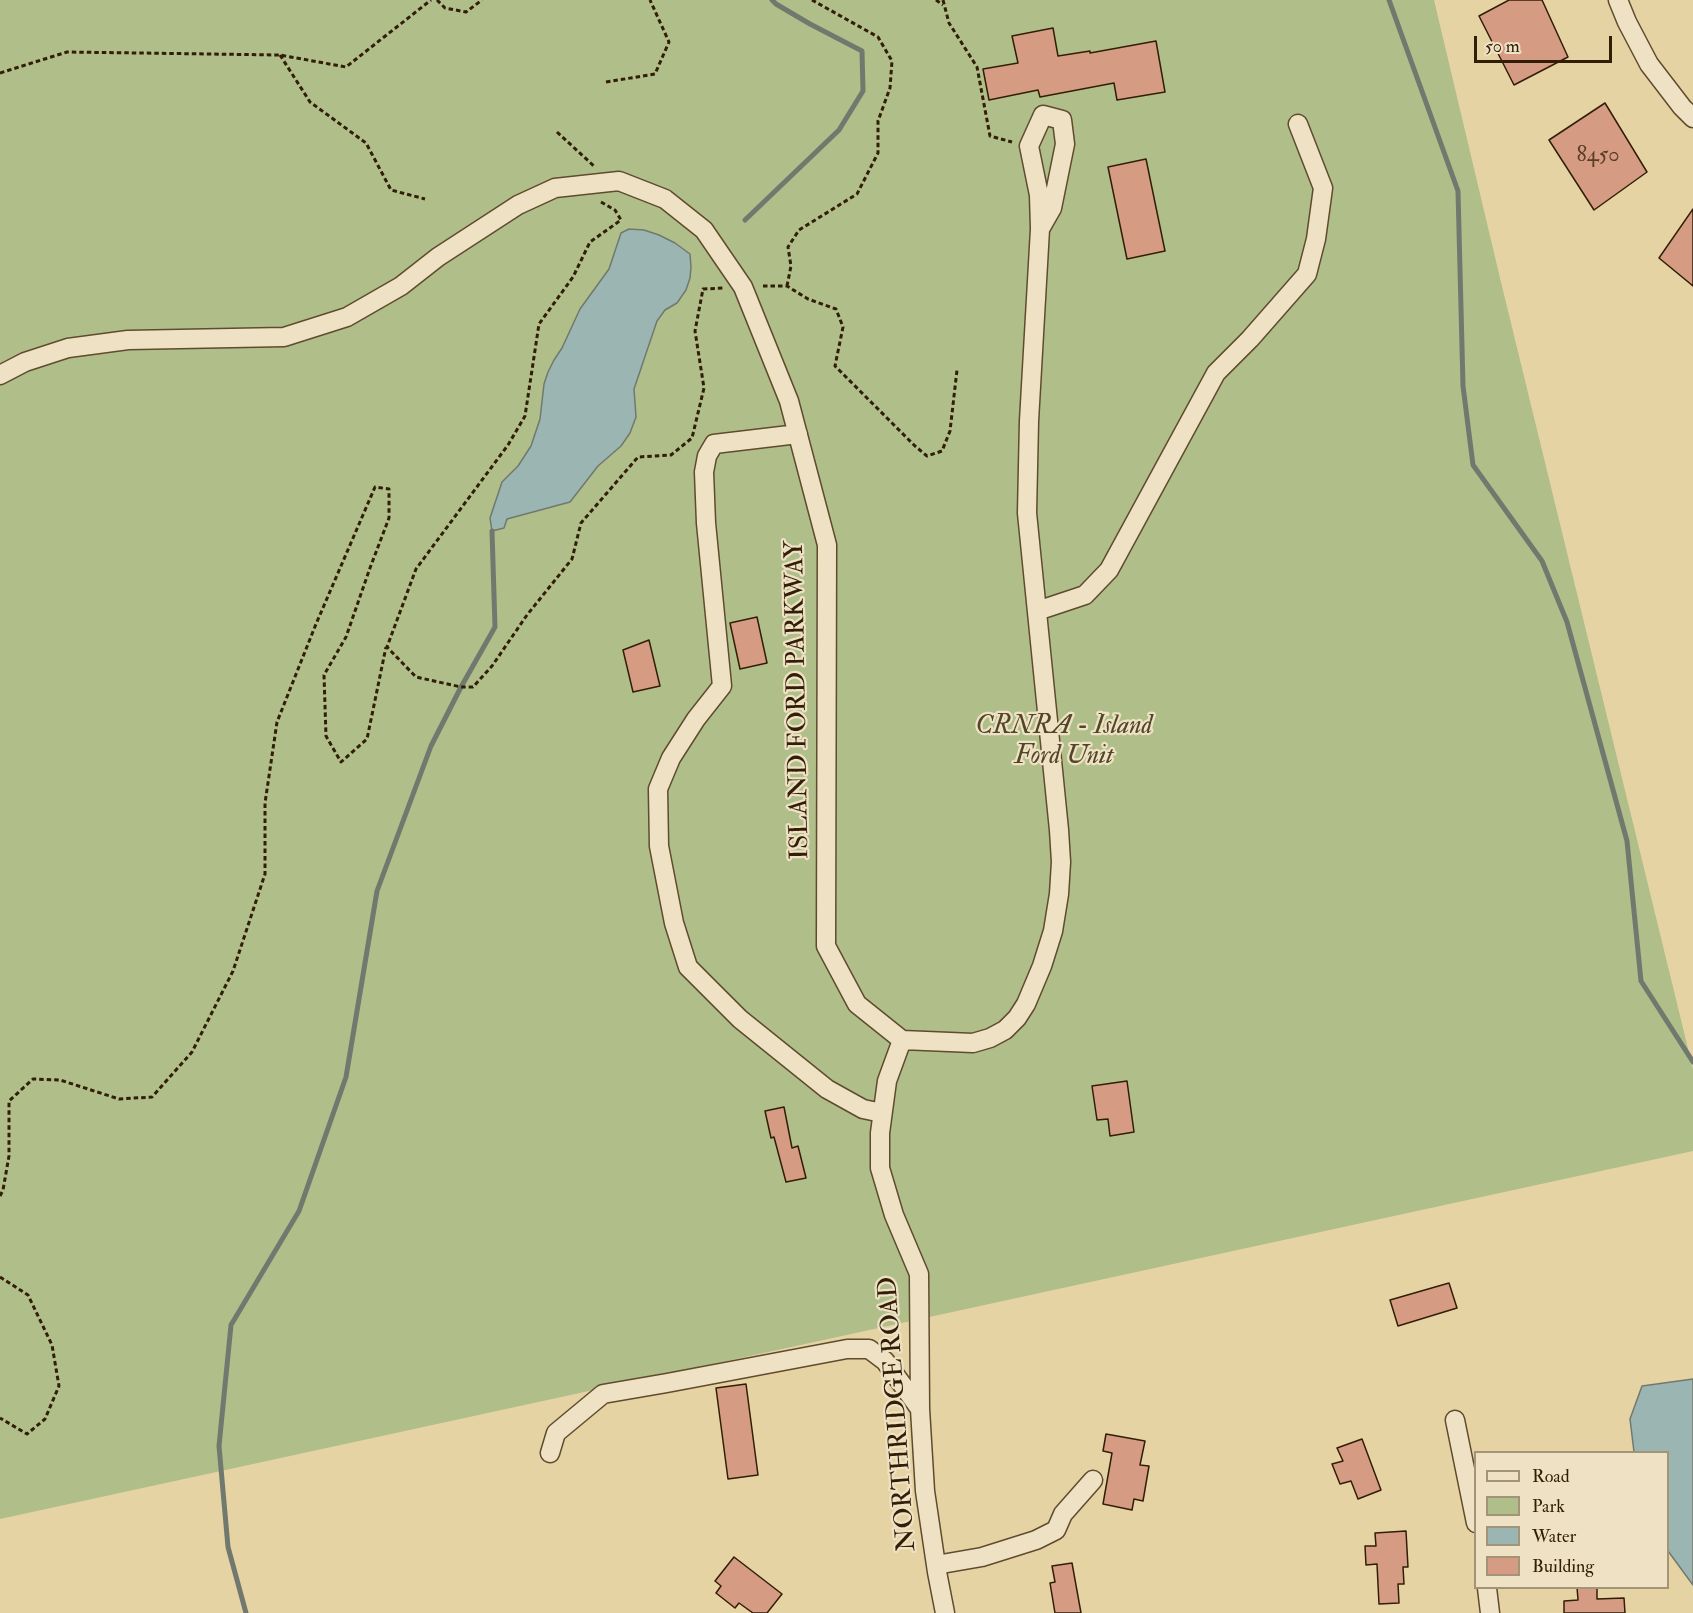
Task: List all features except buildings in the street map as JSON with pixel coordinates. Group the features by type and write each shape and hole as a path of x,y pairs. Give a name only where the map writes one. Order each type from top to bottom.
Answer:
{"street":[{"path":"1618,0 1649,64 1682,107 1693,117"},
{"path":"902,1040 973,1043 1005,1030 1026,1004 1042,966 1053,931 1061,862 1027,513 1029,421 1040,234 1039,195 1029,146 1043,115 1062,120 1065,144 1052,208 1040,234"},
{"path":"1037,611 1085,595 1109,570 1216,373 1250,339 1307,274 1316,239 1323,188 1298,124"},
{"name":"ISLAND FORD PARKWAY","path":"0,375 25,362 68,348 128,340 284,337 347,317 401,286 438,257 518,205 555,188 619,181 665,199 704,230 743,286 789,401 827,545 826,946 857,1004 902,1040"},
{"path":"798,434 714,444 707,456 704,472 706,523 722,686 696,719 671,758 658,789 659,846 674,923 688,967 740,1019 827,1089 863,1109 882,1113"},
{"name":"NORTHRIDGE ROAD","path":"902,1040 887,1081 880,1133 880,1168 894,1215 919,1274 920,1409 926,1491 945,1613"},
{"path":"550,1453 556,1433 603,1394 847,1349 868,1349 885,1361 920,1409"},
{"path":"1455,1420 1474,1513"},
{"path":"936,1565 982,1557 1036,1540 1056,1530 1063,1514 1093,1480"},
{"path":"1487,1589 1490,1613"}],"path":[{"path":"0,73 67,52 280,55 346,67 432,0"},
{"path":"437,0 445,8 466,12 482,0"},
{"path":"606,82 655,74 669,42 650,0"},
{"path":"788,286 791,266 788,247 799,230 857,194 878,153 878,121 890,88 892,61 878,37 812,0"},
{"path":"936,0 943,5"},
{"path":"942,0 948,23 977,67 990,136 1029,146"},
{"path":"280,55 310,102 366,143 391,190 424,199"},
{"path":"0,1196 9,1156 9,1101 33,1079 60,1080 119,1099 152,1097 192,1052 233,971 265,874 265,803 277,722 375,486 389,489 389,518 346,637 324,675 326,736 341,762 367,739 387,646 416,569 508,445 525,416 539,324 573,277 590,242 621,220 615,210 600,202 595,165 557,132"},
{"path":"387,646 417,677 461,687 473,687 492,666 527,615 572,559 581,523 638,457 670,455 692,438 704,388 695,331 704,289 788,286 808,299 836,309 843,327 835,366 927,456 942,451 950,431 957,370"},
{"path":"0,1277 28,1295 52,1346 59,1386 45,1419 27,1434 0,1418"}],"green space":[{"name":"CRNRA - Island Ford Unit","path":"0,0 1434,0 1693,1069 1693,1151 0,1519","holes":["621,233 690,254 691,267 677,303 665,310 657,321 634,389 636,417 621,446 598,466 570,501 507,519 502,482 518,466 531,446 540,419 544,384 554,360 580,309 609,269"]}],"water":[{"path":"629,229 644,230 675,243 690,254 691,267 686,290 677,303 665,310 657,321 634,389 636,417 630,433 621,446 598,466 570,502 507,519 504,528 492,531 490,518 502,482 518,466 531,446 540,419 544,384 548,372 580,309 609,269 621,233"},
{"path":"1693,1379 1693,1585 1669,1552 1669,1451 1634,1451 1630,1419 1642,1386"}],"waterway":[{"path":"745,220 839,130 863,91 862,51 810,24 772,0"},
{"path":"1389,0 1458,191 1463,386 1473,465 1542,561 1567,622 1627,841 1641,981 1693,1062"},
{"path":"246,1613 228,1547 219,1446 231,1325 299,1211 346,1077 377,891 431,746 495,627 492,531"}]}
